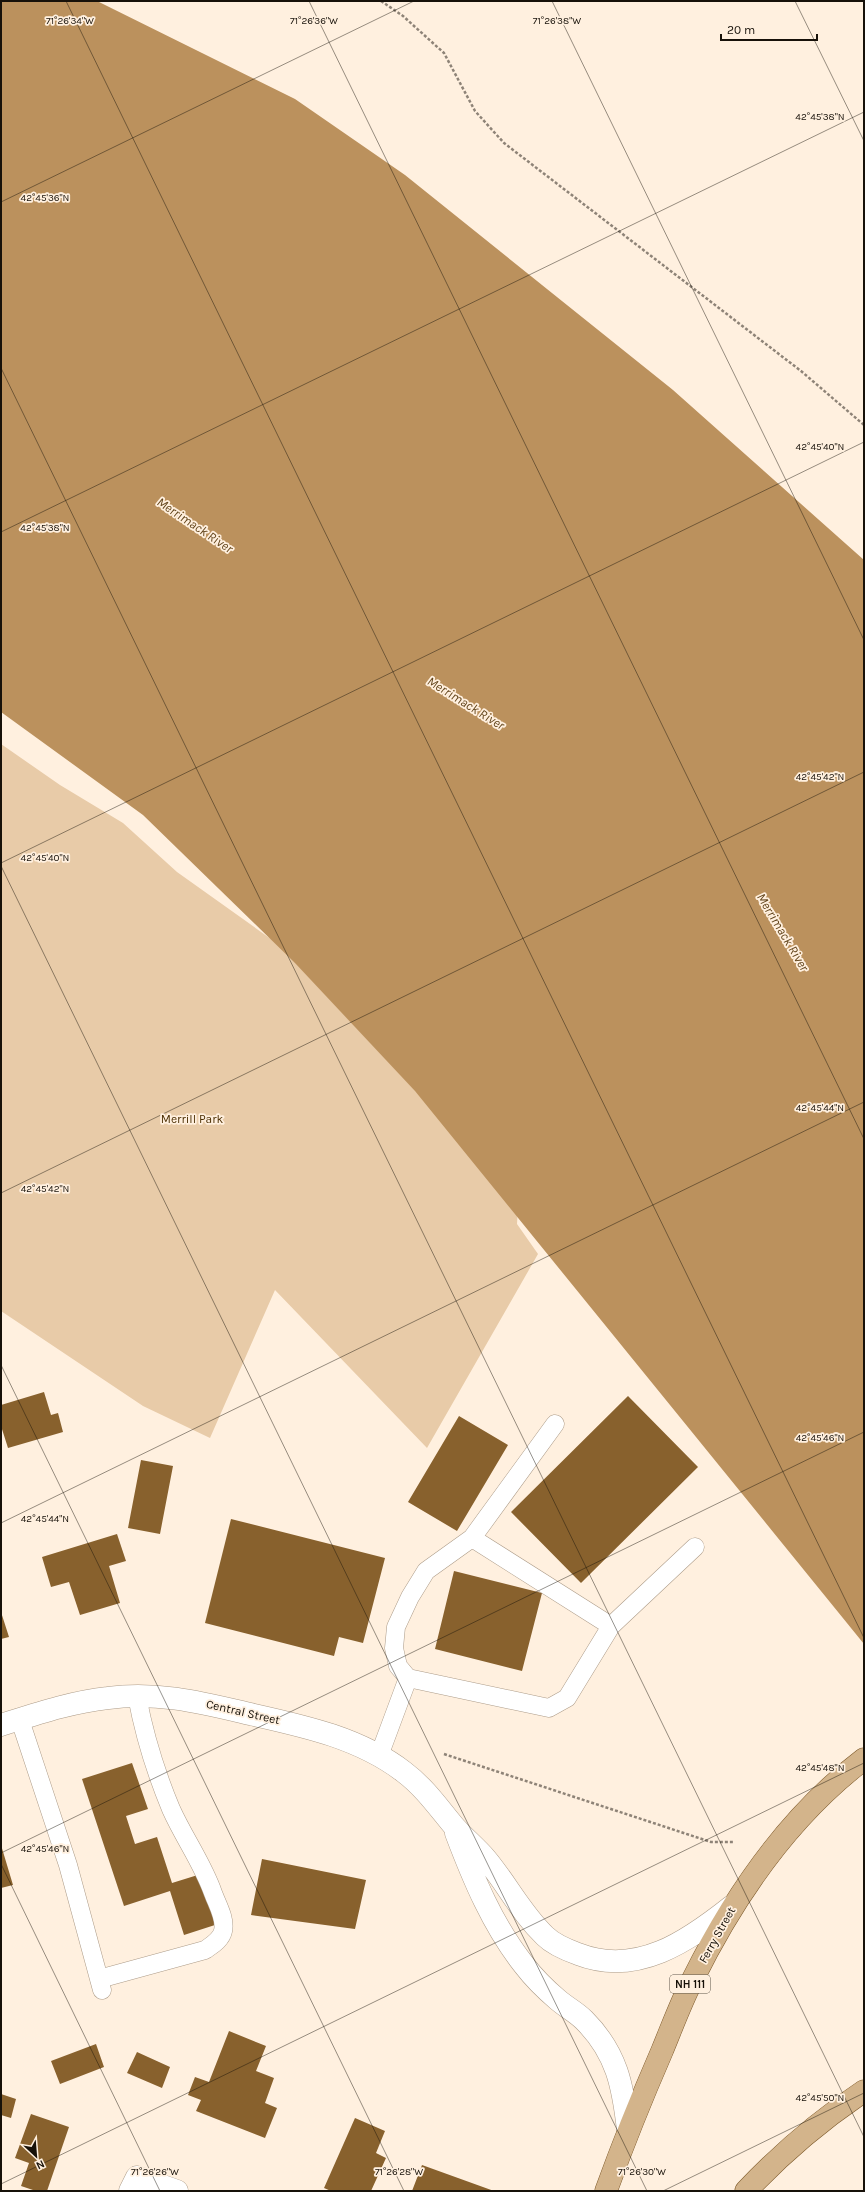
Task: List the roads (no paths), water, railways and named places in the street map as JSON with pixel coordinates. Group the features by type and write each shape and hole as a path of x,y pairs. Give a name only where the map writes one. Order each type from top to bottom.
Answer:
{"main road":[{"name":"Central Street","path":"10,1723 82,1702 137,1696 186,1699 268,1718 331,1735 378,1756 404,1773 437,1803 453,1826"},
{"name":"Ferry Street","path":"606,2191 628,2130 692,1979 732,1906 784,1836 817,1802 864,1759"},
{"path":"453,1826 485,1858 526,1916 547,1938 564,1948 589,1958 611,1961 631,1960 664,1952 697,1934 732,1906"},
{"path":"453,1826 468,1866 496,1922 523,1964 538,1982 584,2019 603,2042 613,2058 625,2102 628,2130"},
{"path":"746,2191 764,2172 811,2132 864,2091"},
{"path":"134,2184 177,2191"}],"lane":[{"path":"555,1424 472,1538 426,1570 407,1603 396,1627 394,1648 398,1666 408,1678 550,1708 567,1698 611,1626 695,1547"},
{"path":"472,1538 611,1626"},
{"path":"378,1756 408,1678"},
{"path":"10,1723 68,1865 101,1984 205,1950 216,1942 223,1931 223,1919 208,1878 192,1852 164,1789 142,1724 137,1696"}],"water":[{"name":"Merrimack River","path":"1,1 97,1 295,99 405,175 673,390 864,560 864,1644 415,1091 295,963 143,815 1,712"}],"park label":[{"name":"Merrill Park","path":"192,1119"}]}
